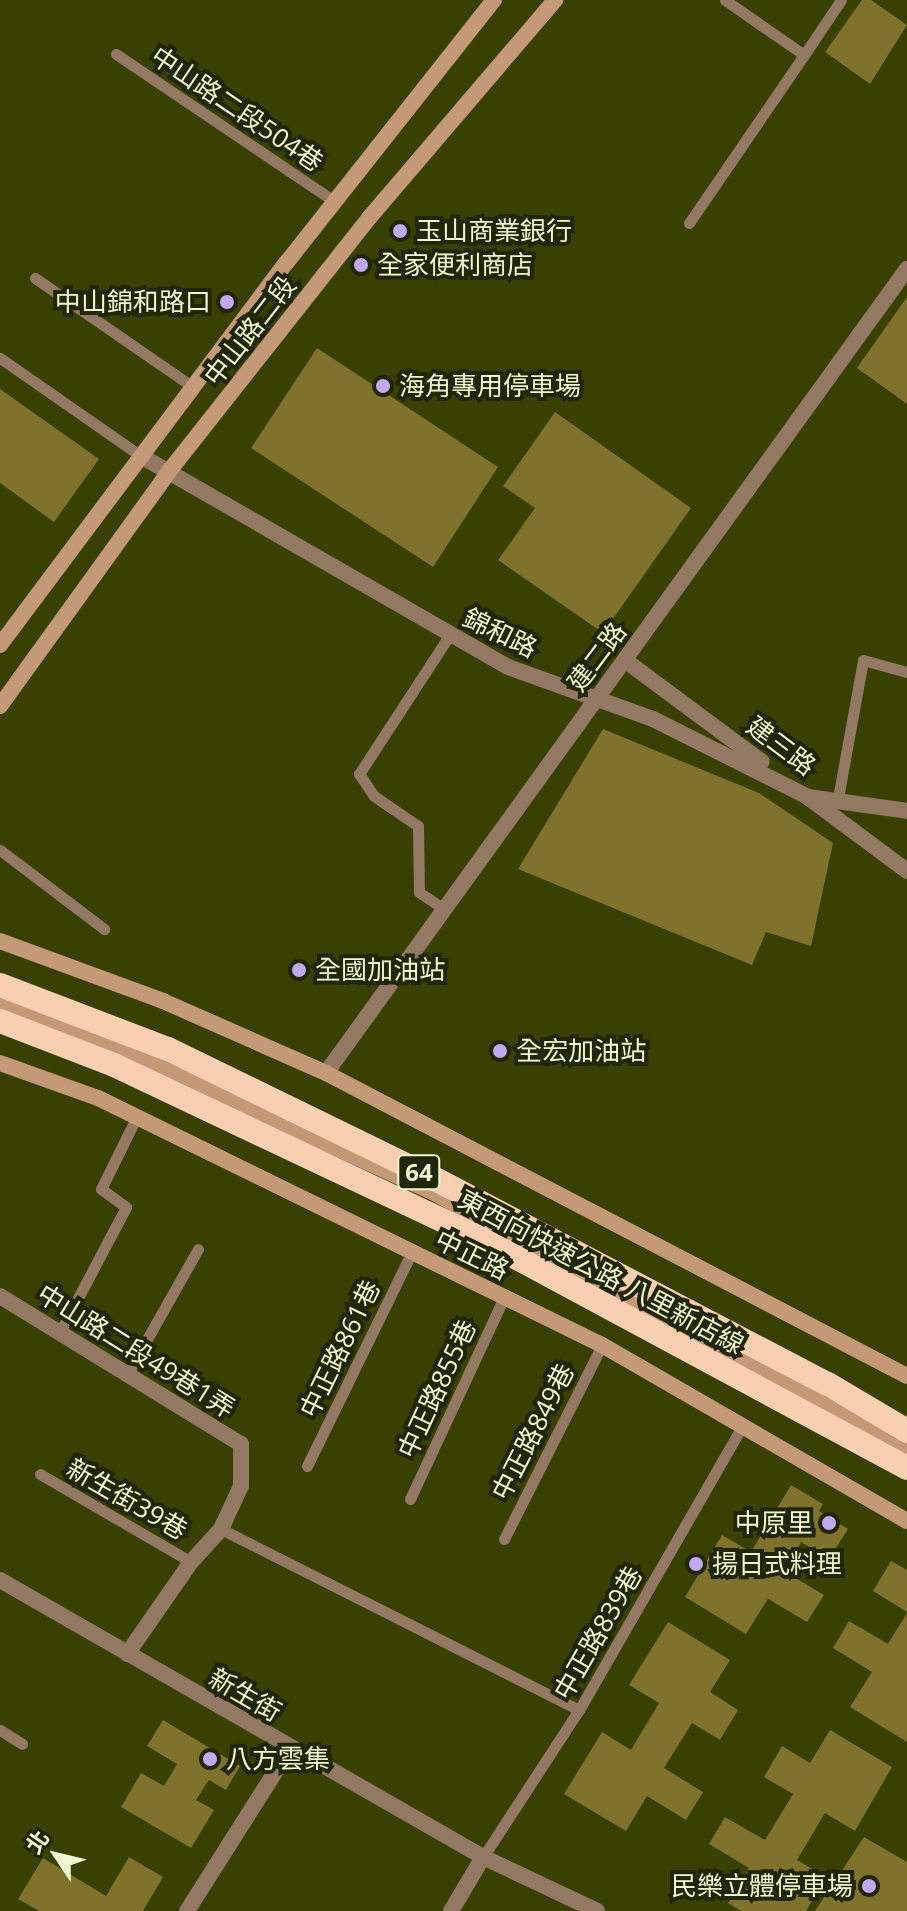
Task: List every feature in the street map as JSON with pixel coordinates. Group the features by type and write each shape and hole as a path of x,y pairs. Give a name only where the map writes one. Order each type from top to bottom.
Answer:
{"highway":[{"name":"東西向快速公路 八里新店線","path":"0,985 168,1049 465,1195 828,1384 907,1431"},
{"name":"東西向快速公路 八里新店線","path":"0,1021 114,1065 453,1224 907,1468"},
{"path":"828,1384 907,1413"},
{"path":"784,1401 907,1484"}],"main road":[{"name":"中山路二段","path":"0,644 334,201 494,0"},
{"name":"中山路二段","path":"0,706 170,470 369,218 555,0"},
{"path":"0,941 163,1001 326,1073 907,1376"},
{"path":"0,1002 124,1051 436,1194 907,1450"},
{"name":"中正路","path":"0,1063 137,1116 602,1345 907,1521"}],"street":[{"name":"建二路","path":"326,1073 907,269"},
{"name":"錦和路","path":"141,456 170,470 449,636 508,667 596,697 723,751 808,797 838,798 907,811"},
{"name":"建三路","path":"626,661 907,871"},
{"name":"中山路二段49巷1弄","path":"0,1296 129,1371 241,1444 241,1486 221,1529 191,1562 127,1654"},
{"name":"新生街","path":"0,1580 483,1857 597,1911"},
{"path":"187,1911 290,1749"},
{"path":"451,1911 483,1857"}],"lane":[{"path":"725,0 804,55"},
{"path":"689,223 841,0"},
{"name":"中山路二段504巷","path":"116,54 334,201"},
{"path":"35,278 193,387"},
{"path":"0,358 141,456"},
{"path":"444,909 419,892 418,826 374,796 359,774 449,636"},
{"path":"838,798 863,660 907,672"},
{"path":"0,850 104,929"},
{"path":"61,1330 126,1207 101,1189 137,1116"},
{"path":"129,1371 198,1249"},
{"name":"中正路861巷","path":"307,1466 412,1252"},
{"name":"中正路855巷","path":"410,1499 504,1297"},
{"name":"中正路849巷","path":"504,1539 602,1345"},
{"name":"中正路839巷","path":"483,1857 579,1710 742,1426"},
{"name":"新生街39巷","path":"40,1474 191,1562"},
{"path":"221,1529 579,1710"},
{"path":"0,1730 22,1744"}],"building":[{"path":"862,0 871,0 907,25 870,84 825,52"},
{"path":"907,297 907,404 857,368"},
{"path":"317,348 498,467 433,567 251,448"},
{"path":"0,389 99,459 54,522 0,483"},
{"path":"555,412 691,508 603,633 498,560 535,508 503,486"},
{"path":"603,729 759,793 833,843 811,946 766,932 752,965 518,869"},
{"path":"791,1485 823,1504 819,1511 848,1529 829,1559 801,1542 784,1571 824,1595 807,1622 768,1599 746,1634 685,1597 722,1535 751,1552"},
{"path":"891,1561 907,1570 907,1612 873,1591"},
{"path":"907,1613 907,1742 850,1707 872,1672 833,1648 849,1621 888,1644"},
{"path":"668,1622 730,1660 710,1692 738,1710 720,1740 692,1723 664,1768 703,1792 686,1820 647,1796 626,1831 564,1794 602,1732 631,1750 659,1703 629,1685"},
{"path":"163,1720 240,1766 226,1790 209,1780 196,1800 214,1810 191,1848 121,1807 141,1773 164,1786 177,1764 147,1746"},
{"path":"830,1730 892,1767 855,1831 825,1813 797,1860 826,1877 806,1911 741,1911 728,1903 749,1868 709,1844 725,1817 765,1840 793,1794 764,1777 782,1746 810,1763"},
{"name":"民樂立體停車場","path":"864,1837 907,1862 907,1911 815,1911"},
{"path":"129,1857 163,1877 143,1911 39,1911 18,1899 43,1858 106,1896"}],"place":[{"name":"玉山商業銀行","path":"400,231"},
{"name":"全家便利商店","path":"361,265"},
{"name":"中山錦和路口","path":"227,302"},
{"name":"海角專用停車場","path":"383,386"},
{"name":"全國加油站","path":"299,970"},
{"name":"全宏加油站","path":"500,1051"},
{"name":"中原里","path":"829,1523"},
{"name":"揚日式料理","path":"696,1564"},
{"name":"八方雲集","path":"210,1759"},
{"name":"民樂立體停車場","path":"869,1886"}]}
